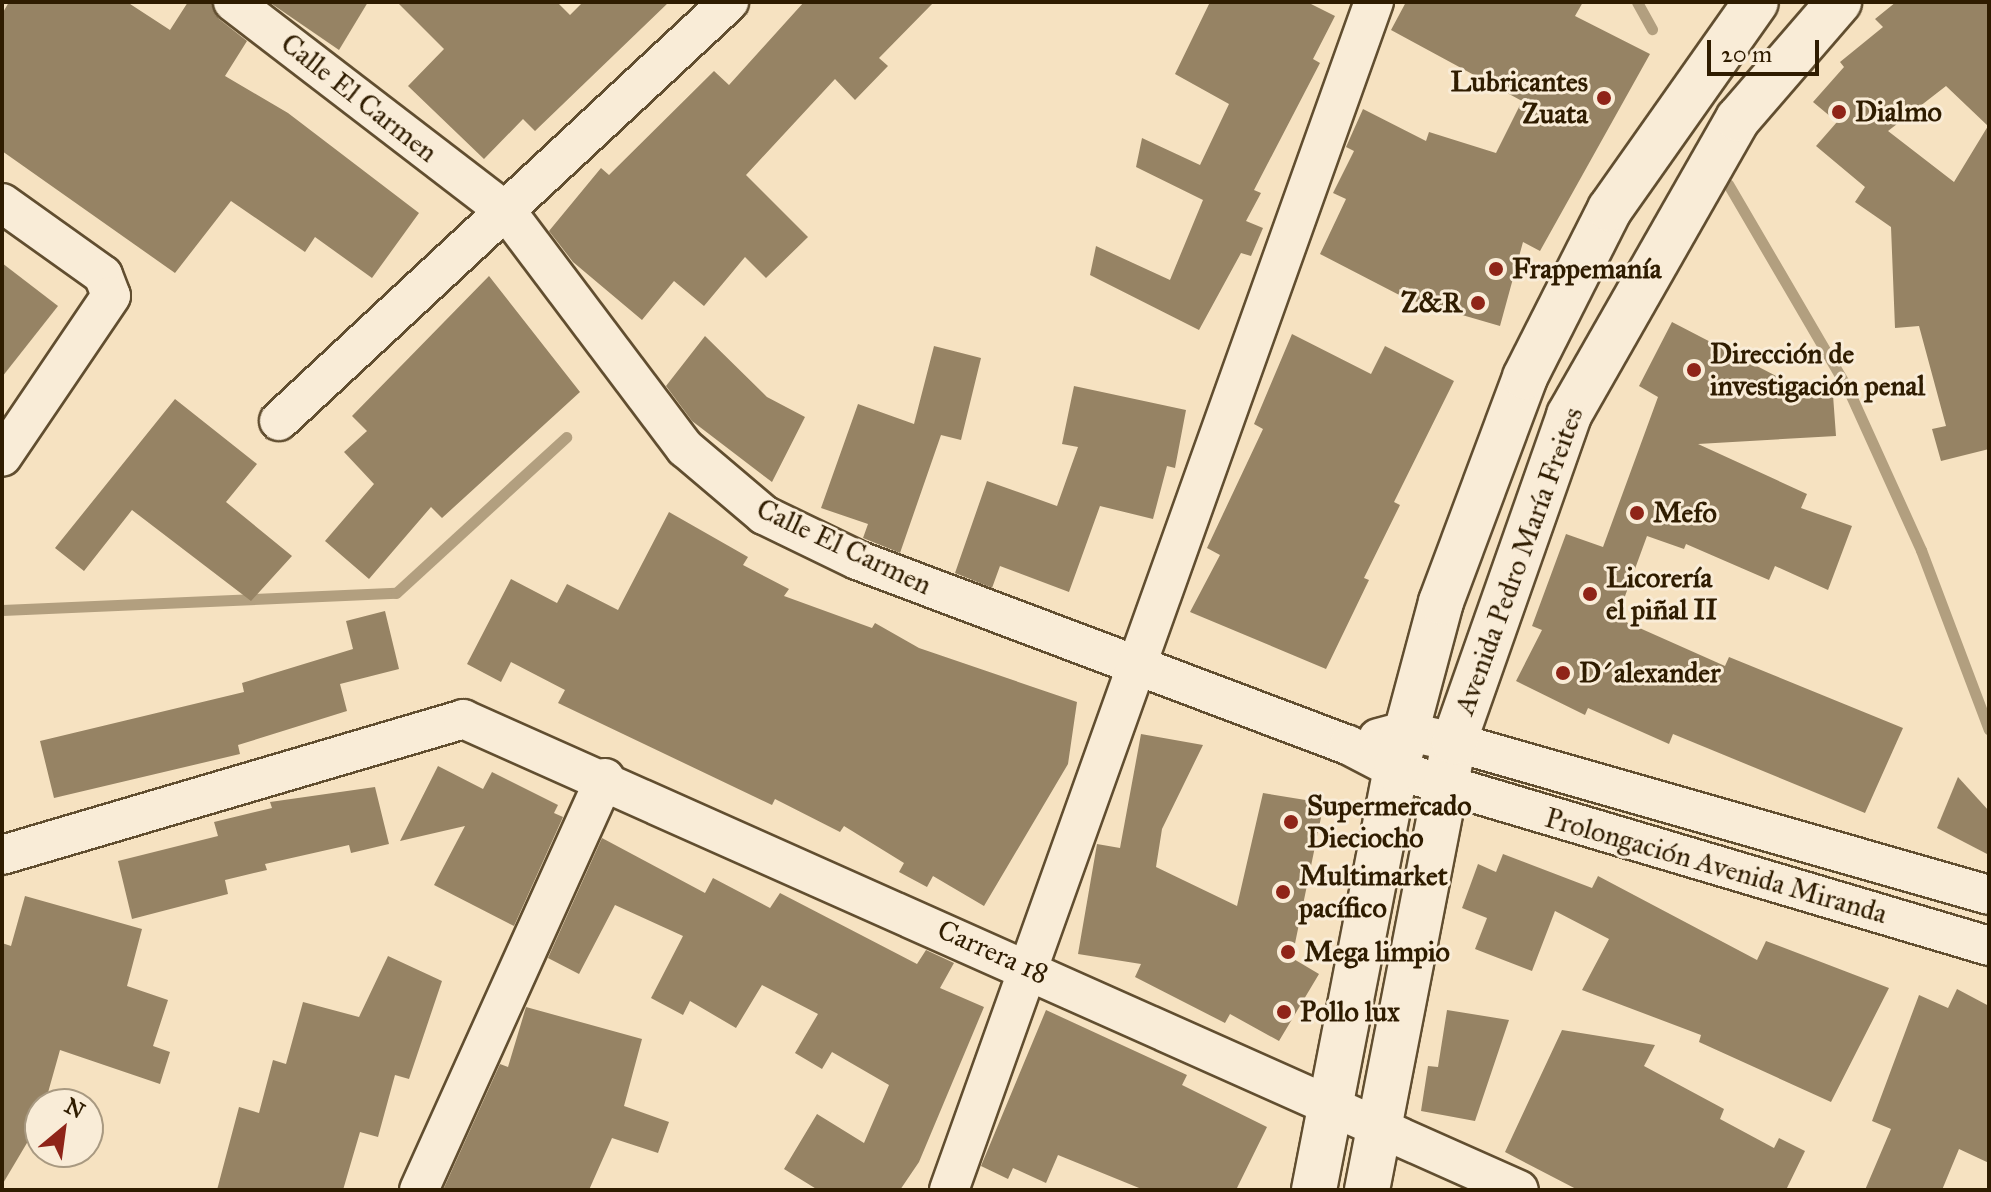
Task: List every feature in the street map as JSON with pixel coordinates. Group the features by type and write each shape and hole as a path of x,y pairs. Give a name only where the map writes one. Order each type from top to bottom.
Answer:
{"street":[{"name":"Calle El Carmen","path":"233,2 507,212 685,448 764,515 1140,672 1348,745 1401,751"},
{"path":"279,421 507,212 729,2"},
{"path":"949,1190 1140,672 1374,2"},
{"name":"Avenida Pedro María Freites","path":"1314,1190 1401,751 1441,602 1525,377 1610,209 1756,2"},
{"name":"Avenida Pedro María Freites","path":"1367,1190 1454,742 1569,415 1738,119 1822,8"},
{"path":"2,203 103,275 111,296 2,457"},
{"name":"Carrera 18","path":"2,855 463,719 605,778 1519,1190"},
{"name":"Prolongación Avenida Miranda","path":"1401,751 1454,742 1989,895"},
{"name":"Prolongación Avenida Miranda","path":"1401,751 1444,786 1989,946"},
{"path":"419,1190 605,778"}],"building":[{"path":"9,2 127,2 170,30 188,2 211,2 219,19 247,41 225,76 288,113 419,213 372,278 315,237 305,252 231,201 175,273 2,151 2,14"},
{"path":"269,2 368,2 339,50"},
{"path":"397,2 557,2 570,15 583,2 669,2 535,131 523,119 484,159 408,86 444,49"},
{"path":"804,2 934,2 879,58 888,66 855,100 835,79 746,175 808,237 766,278 745,257 704,306 674,281 642,320 573,262 549,231 601,168 609,175 714,71 729,85"},
{"path":"1210,2 1307,2 1335,16 1313,59 1320,63 1254,190 1261,193 1246,221 1263,228 1251,256 1241,253 1199,330 1090,275 1096,246 1170,280 1203,200 1136,167 1142,138 1200,165 1229,104 1175,74"},
{"path":"1406,2 1583,2 1575,16 1650,54 1540,251 1523,242 1500,326 1407,299 1320,254 1346,199 1333,193 1354,151 1346,147 1363,109 1426,141 1429,132 1496,153 1522,101 1391,30"},
{"path":"1896,2 1989,2 1989,449 1941,461 1932,429 1946,426 1919,326 1895,328 1891,227 1855,202 1865,187 1816,146 1837,122 1813,102 1844,67 1840,62 1883,27 1875,19","holes":["1946,86 1988,126 1954,182 1888,131"]},
{"path":"2,263 58,306 2,377"},
{"path":"489,276 580,392 442,518 431,507 369,579 325,541 374,484 344,452 367,431 352,416"},
{"path":"1672,322 1815,396 1833,395 1836,436 1698,444 1807,494 1801,508 1852,526 1828,590 1775,566 1769,580 1686,544 1684,549 1647,536 1617,618 1725,666 1729,657 1903,728 1865,813 1673,734 1669,744 1588,708 1585,715 1516,681 1542,630 1532,626 1566,534 1603,547 1658,397 1639,386"},
{"path":"1292,334 1371,374 1385,346 1454,381 1394,502 1400,505 1364,578 1369,580 1326,669 1190,612 1220,555 1207,548 1263,429 1254,424"},
{"path":"705,336 767,397 805,417 772,482 692,421 666,386"},
{"path":"934,346 981,358 961,440 941,435 900,553 863,538 868,524 821,508 858,404 914,424"},
{"path":"1074,386 1186,410 1175,468 1167,466 1153,519 1100,506 1069,592 1000,566 992,588 955,573 987,481 1057,506 1078,447 1062,444"},
{"path":"175,399 257,464 226,502 292,556 251,601 132,510 84,571 55,548"},
{"path":"669,512 748,557 743,565 789,589 784,596 872,628 875,623 919,648 1077,702 1068,764 984,906 933,876 927,887 899,872 904,863 844,826 840,832 775,799 772,805 558,703 565,690 511,662 501,682 467,664 511,579 557,603 567,584 618,610"},
{"path":"385,611 399,669 340,684 347,711 238,745 240,754 54,798 40,741 244,692 242,683 353,649 346,621"},
{"path":"1141,734 1203,745 1162,829 1156,867 1237,906 1263,793 1324,803 1292,958 1319,974 1279,1041 1230,1014 1225,1023 1135,977 1141,964 1078,954 1097,844 1120,848"},
{"path":"438,766 483,789 492,772 558,805 554,813 563,817 514,926 434,885 465,826 400,841"},
{"path":"1958,777 1989,811 1989,855 1937,828"},
{"path":"375,787 389,844 351,853 349,845 265,864 267,870 225,880 228,894 132,919 118,861 218,836 214,822 272,808 270,802"},
{"path":"602,838 705,893 713,878 770,908 780,893 917,964 926,950 954,963 940,988 984,1007 919,1162 900,1190 818,1190 784,1169 817,1114 864,1143 889,1085 832,1052 822,1069 795,1053 818,1014 762,985 736,1028 690,1001 683,1015 651,998 683,936 615,905 579,974 548,958"},
{"path":"1503,854 1592,888 1598,876 1757,960 1766,941 1889,988 1831,1102 1699,1042 1701,1035 1582,990 1609,939 1555,911 1532,971 1475,949 1487,918 1462,908 1478,864 1496,872"},
{"path":"25,896 142,929 127,986 168,1000 153,1046 170,1052 160,1084 60,1050 49,1088 24,1088 24,1148 2,1185 2,943 11,946"},
{"path":"388,956 442,981 409,1079 395,1075 378,1137 360,1132 343,1190 217,1190 239,1107 259,1113 273,1060 286,1064 303,1002 359,1017"},
{"path":"1957,989 1989,1006 1989,1163 1959,1149 1942,1190 1865,1190 1891,1129 1872,1121 1919,995 1948,1008"},
{"path":"526,1007 642,1039 624,1106 669,1122 658,1153 612,1138 589,1190 443,1190 500,1064 508,1067"},
{"path":"1046,1010 1187,1075 1182,1085 1267,1127 1236,1190 1144,1190 1058,1155 1046,1183 1013,1168 1008,1179 981,1166"},
{"path":"1447,1010 1509,1020 1475,1121 1421,1111 1428,1066 1438,1067"},
{"path":"1562,1030 1655,1045 1644,1066 1724,1109 1720,1119 1774,1148 1779,1138 1805,1151 1786,1190 1578,1190 1505,1152"}],"waterway":[{"path":"1637,2 1652,29"},
{"path":"1728,184 1848,389 1921,550 1989,730"},
{"path":"2,610 396,593 566,437"}],"place":[{"name":"Lubricantes Zuata","path":"1604,98"},
{"name":"Dialmo","path":"1839,112"},
{"name":"Frappemanía","path":"1496,269"},
{"name":"Z&R","path":"1478,303"},
{"name":"Dirección de investigación penal","path":"1694,370"},
{"name":"Mefo","path":"1637,513"},
{"name":"Licorería el piñal II","path":"1590,594"},
{"name":"D´alexander","path":"1563,673"},
{"name":"Supermercado Dieciocho","path":"1291,822"},
{"name":"Multimarket pacífico","path":"1283,892"},
{"name":"Mega limpio","path":"1288,952"},
{"name":"Pollo lux","path":"1284,1012"}]}
